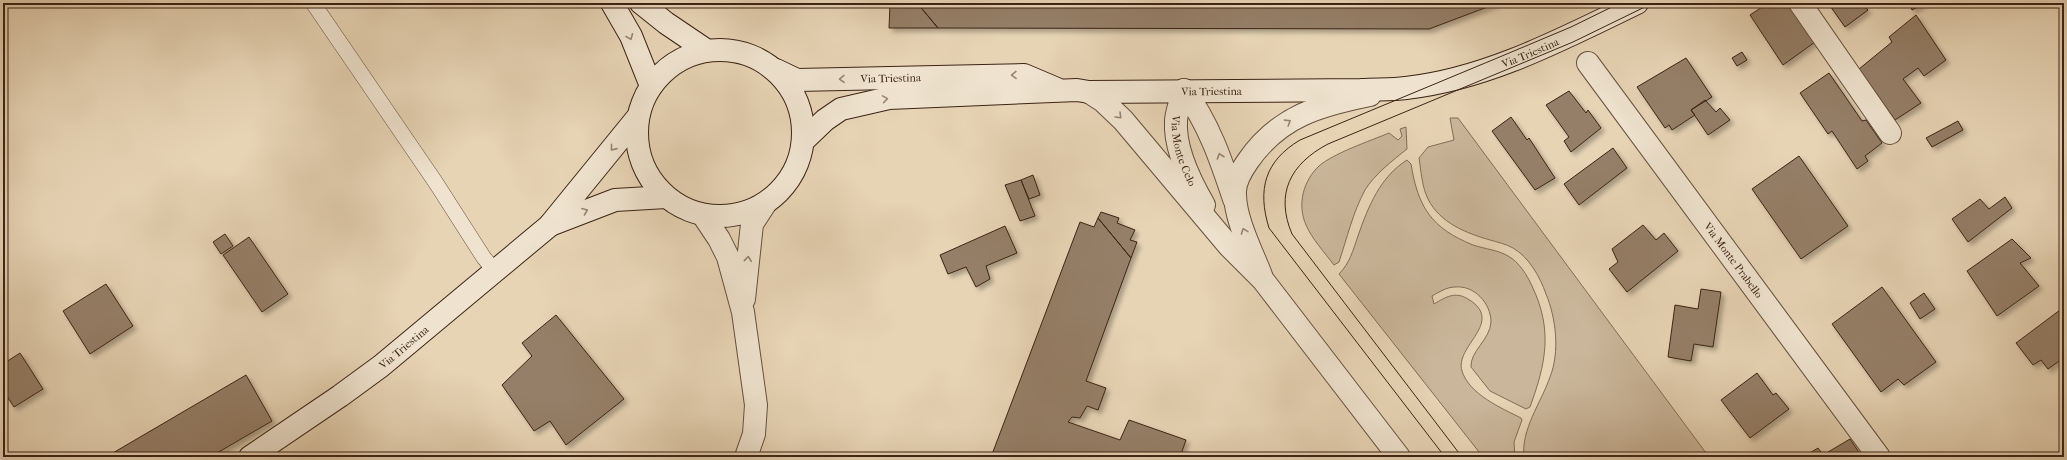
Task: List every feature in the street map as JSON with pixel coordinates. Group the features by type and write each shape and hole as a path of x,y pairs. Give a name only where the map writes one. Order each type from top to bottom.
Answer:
{"street":[{"path":"612,3 631,36 651,86"},
{"path":"641,3 666,23 706,50"},
{"name":"Via Triestina","path":"776,70 797,80 1024,75 1064,92 1077,90 1089,92 1406,88 1457,78 1497,66 1572,34 1637,3"},
{"path":"1800,3 1890,133"},
{"path":"743,312 752,224 765,204 784,187 797,165 803,141 802,115 792,90 776,70 755,56 731,50 706,50 685,57 666,69 651,86 645,96 637,118 636,140 641,162 651,181 666,197 683,208 703,215 735,215 765,204"},
{"name":"Via Monte Prabello","path":"1588,63 1879,457"},
{"name":"Via Monte Celo","path":"1236,206 1234,194 1240,174 1260,145 1279,128 1298,116 1322,106 1406,88"},
{"name":"Via Monte Celo","path":"1184,90 1199,112 1213,137 1263,280"},
{"name":"Via Monte Celo","path":"1184,90 1177,111 1177,138 1194,186 1222,238"},
{"path":"803,141 825,120 841,109 889,98 1064,92"},
{"name":"Via Monte Celo","path":"1089,92 1104,102 1123,120 1222,238 1263,280 1399,457"},
{"name":"Via Triestina","path":"250,457 352,388 549,226 637,118"},
{"name":"Via Triestina","path":"549,226 615,200 666,197"},
{"path":"703,215 719,239 728,257 743,312 756,405 754,434 746,457"}],"lane":[{"path":"313,3 436,183 484,258 495,271"}],"shaded area":[{"path":"1450,118 1458,118 1709,457 1524,457 1526,436 1532,416 1550,377 1555,357 1556,335 1552,314 1541,281 1529,262 1519,252 1502,243 1472,234 1454,226 1439,215 1428,199 1423,184 1419,158 1428,147 1454,140"},
{"path":"1406,127 1407,149 1379,173 1365,190 1354,216 1339,262 1334,265 1319,246 1306,225 1303,217 1302,201 1305,186 1313,172 1334,156 1389,133 1398,140 1402,136 1400,129"},
{"path":"1407,160 1411,164 1414,179 1423,204 1437,223 1447,231 1473,245 1500,252 1512,259 1525,273 1539,302 1543,317 1545,346 1536,391 1530,407 1526,409 1490,391 1471,367 1474,356 1490,328 1490,315 1485,302 1475,292 1462,287 1452,287 1440,291 1432,296 1434,304 1447,297 1459,295 1468,299 1478,308 1482,316 1481,325 1465,352 1462,362 1462,371 1471,387 1478,393 1495,405 1521,418 1522,420 1514,442 1515,457 1483,457 1339,274 1351,256 1366,214 1376,194 1389,175"}],"building":[{"path":"1431,3 1498,3 1429,29 938,28 918,4 1423,6"},
{"path":"1768,3 1789,3 1815,42 1783,65 1750,15"},
{"path":"1828,3 1865,3 1863,5 1868,10 1845,27"},
{"path":"1909,3 1925,3 1912,10"},
{"path":"890,4 918,4 938,28 889,28"},
{"path":"1916,15 1946,60 1924,76 1918,68 1903,79 1921,103 1895,120 1859,69 1892,42 1889,37"},
{"path":"1742,52 1747,60 1737,66 1732,58"},
{"path":"1686,58 1712,97 1691,110 1695,115 1672,130 1669,125 1665,128 1637,87"},
{"path":"1829,73 1862,121 1866,120 1882,143 1865,156 1868,161 1857,169 1832,131 1828,134 1800,93"},
{"path":"1569,91 1586,113 1588,110 1601,128 1571,152 1564,141 1569,137 1546,105"},
{"path":"1705,100 1716,112 1720,108 1730,120 1708,135 1691,110"},
{"path":"1511,117 1527,140 1529,138 1555,178 1535,190 1492,131"},
{"path":"1958,121 1963,130 1932,147 1926,138"},
{"path":"1613,148 1627,168 1579,205 1564,184"},
{"path":"1799,156 1848,226 1801,259 1752,189"},
{"path":"1033,175 1040,195 1029,199 1021,180"},
{"path":"1021,180 1035,216 1020,221 1005,185"},
{"path":"2005,197 2012,208 1968,242 1952,219 1980,199 1989,209"},
{"path":"1101,212 1119,218 1117,223 1135,230 1130,240 1137,242 1131,258 1098,218"},
{"path":"1098,218 1131,258 1086,381 1106,388 1098,410 1087,406 1080,418 1072,417 1068,422 1120,440 1129,420 1186,440 1180,457 991,457 1080,222 1094,227"},
{"path":"1643,225 1656,240 1664,233 1678,251 1627,292 1609,269 1618,262 1612,249"},
{"path":"1005,226 1017,253 986,266 990,279 976,287 966,267 948,274 940,255"},
{"path":"225,234 233,246 221,254 213,242"},
{"path":"249,237 288,294 262,312 223,255"},
{"path":"2012,239 2031,258 2020,263 2039,286 1997,316 1967,271"},
{"path":"106,284 133,326 90,354 63,311"},
{"path":"1882,287 1936,362 1904,385 1898,379 1881,392 1832,324"},
{"path":"1701,289 1721,292 1713,347 1694,344 1691,361 1668,357 1675,305 1698,309"},
{"path":"1924,293 1935,309 1920,319 1910,303"},
{"path":"2064,307 2064,361 2062,359 2048,369 2041,360 2033,365 2016,343"},
{"path":"556,315 624,399 566,445 550,421 534,431 502,385 532,356 522,343"},
{"path":"20,353 43,389 14,407 3,390 3,364"},
{"path":"1757,373 1773,395 1776,393 1789,409 1750,438 1721,400"},
{"path":"246,375 272,421 210,457 106,457"},
{"path":"1850,439 1862,457 1803,457 1818,448 1823,455"}],"tram line":[{"path":"1445,457 1269,228 1265,214 1264,201 1264,189 1267,177 1279,157 1288,148 1300,140 1571,27 1620,3"},
{"path":"1462,457 1292,234 1287,219 1285,206 1289,182 1295,171 1304,161 1328,144 1573,42 1653,3"}]}
